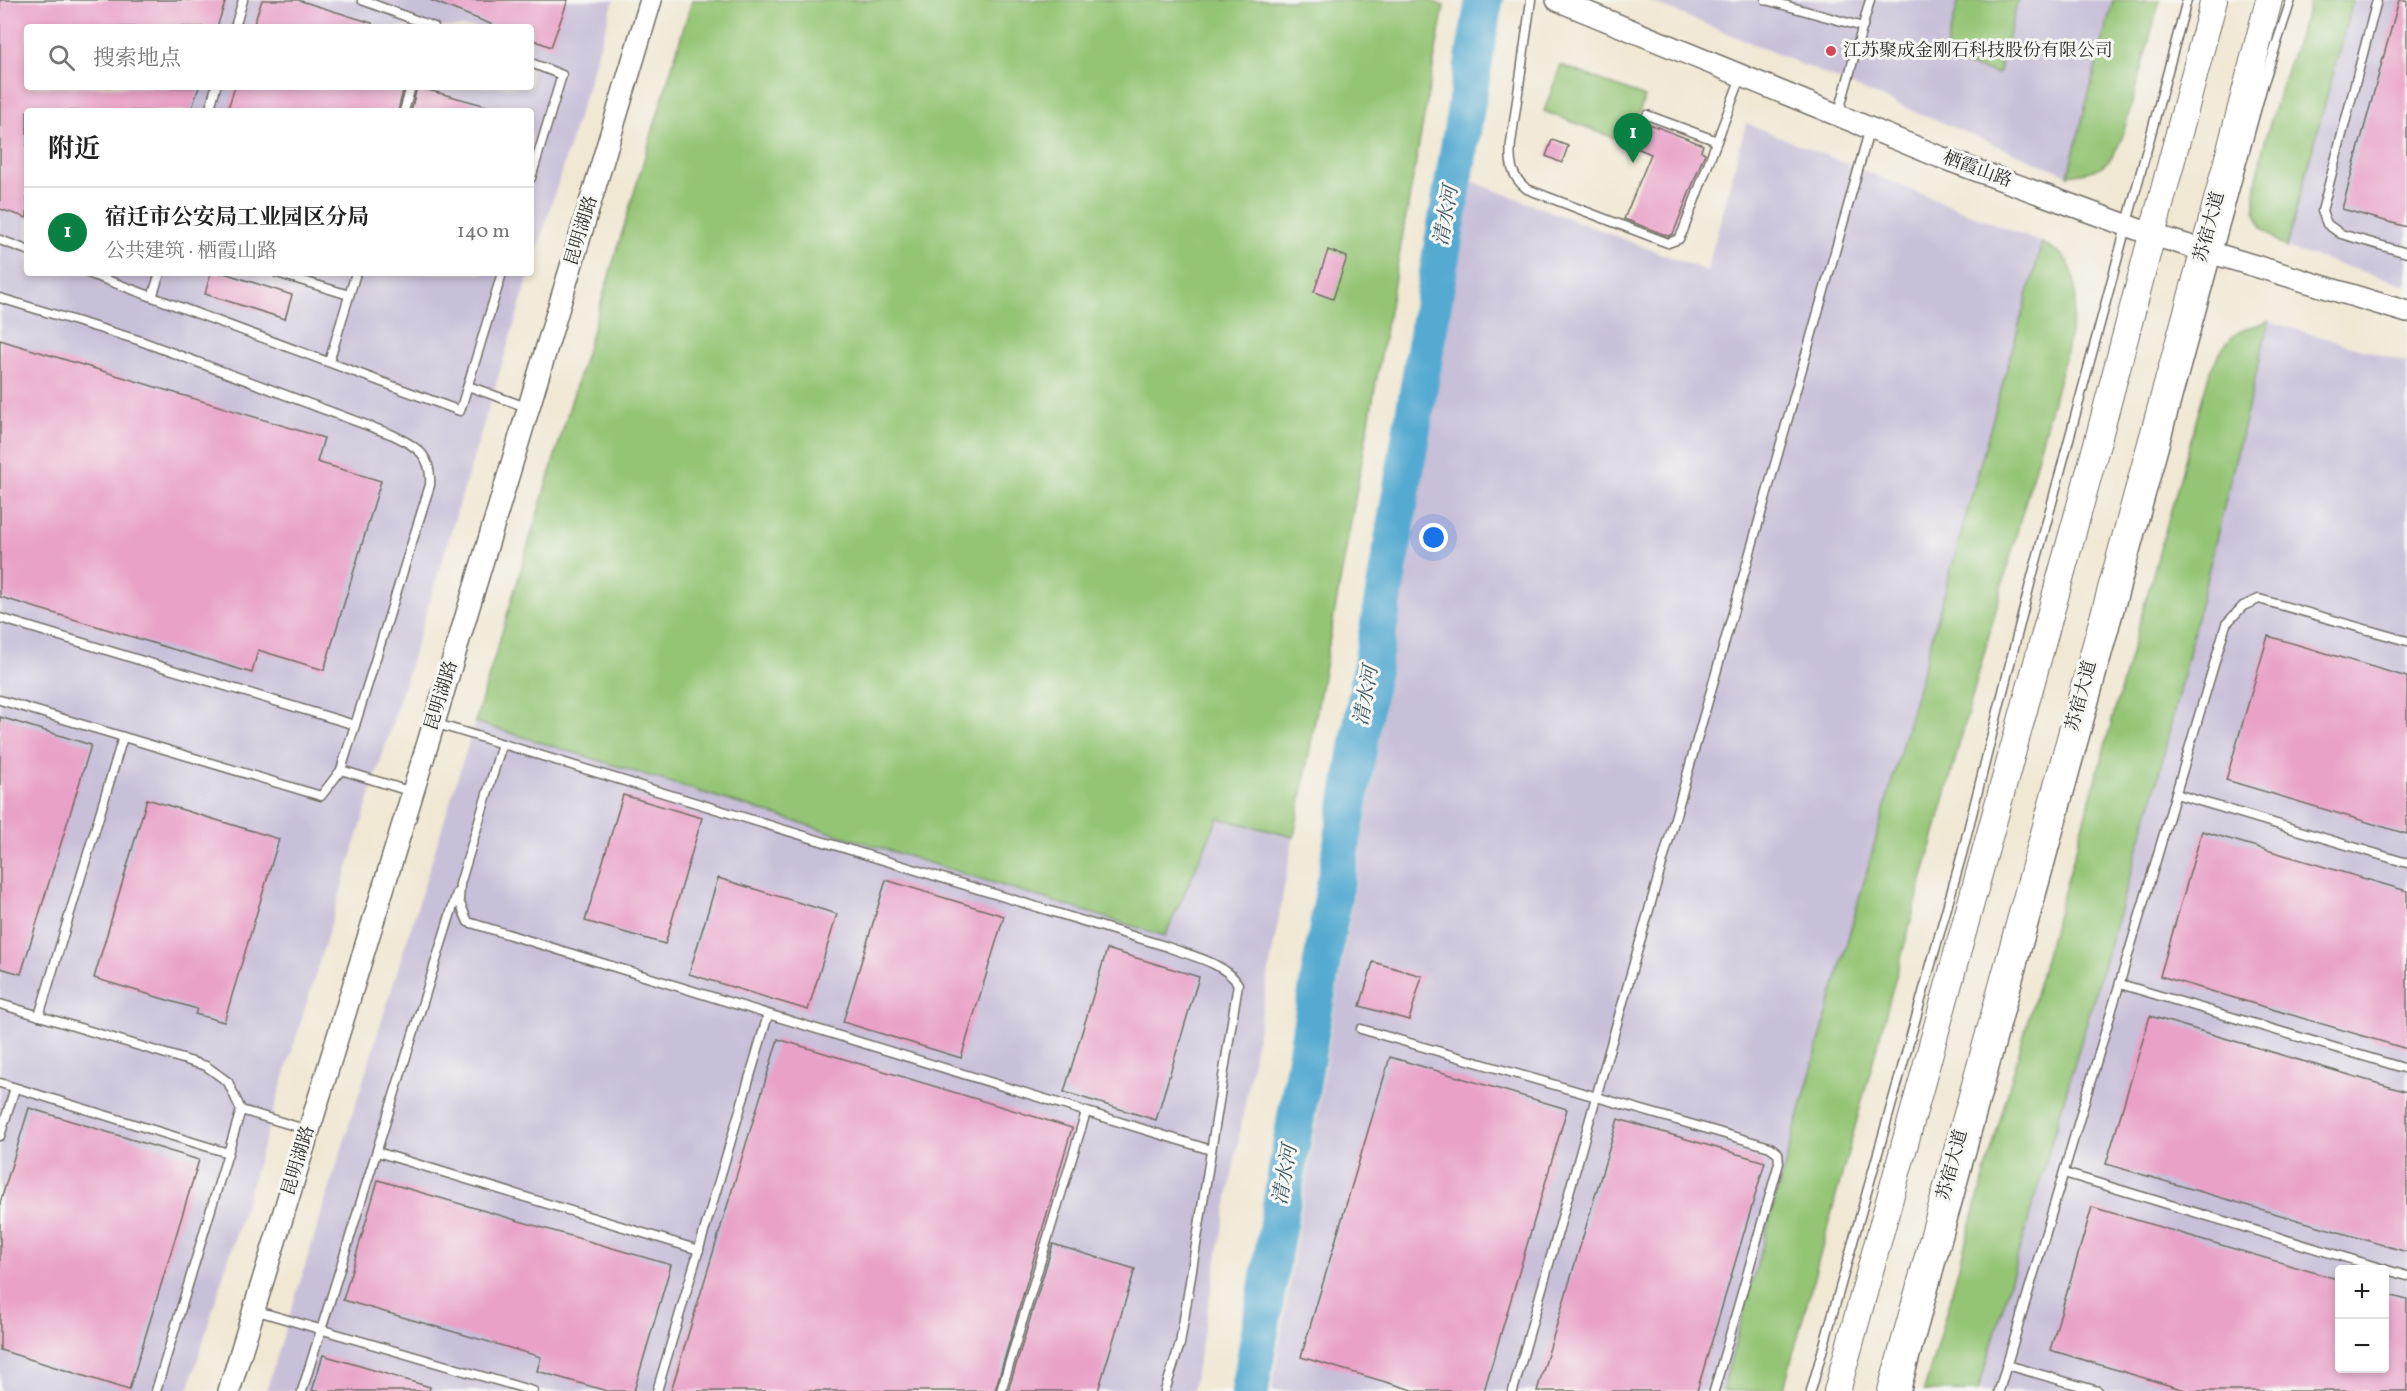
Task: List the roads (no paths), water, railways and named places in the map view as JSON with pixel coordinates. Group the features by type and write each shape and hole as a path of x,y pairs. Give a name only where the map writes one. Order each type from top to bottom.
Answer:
{"main road":[{"path":"1837,1391 2153,235 2214,0"},
{"name":"苏宿大道","path":"1891,1391 2211,252 2269,0"}],"street":[{"name":"昆明湖路","path":"229,1391 413,793 651,0"},
{"name":"栖霞山路","path":"1557,0 1940,157 2153,235 2407,312"}],"lane":[{"path":"235,24 243,0"},
{"path":"362,0 426,24"},
{"path":"1531,0 1510,158 1511,170 1521,184 1673,243 1683,231 1742,75"},
{"path":"1766,0 1863,27"},
{"path":"1838,115 1870,0"},
{"path":"1811,1391 1962,854 2029,588 2187,0"},
{"path":"1906,1391 2211,252 2291,0"},
{"path":"2377,0 2322,212 2327,224 2341,234 2407,253"},
{"path":"534,64 562,75 534,168"},
{"path":"210,108 215,90"},
{"path":"405,108 410,90"},
{"path":"1647,115 1717,141"},
{"path":"1513,1391 1870,128"},
{"path":"0,240 24,249"},
{"path":"96,276 460,411 501,276"},
{"path":"152,297 159,276"},
{"path":"287,276 349,295"},
{"path":"329,362 355,276"},
{"path":"0,298 138,340 393,435 409,443 425,456 431,471 430,485 341,770 321,796 0,700"},
{"path":"468,386 529,408"},
{"path":"1999,1391 2226,624 2243,606 2259,599 2407,641"},
{"path":"0,618 355,725"},
{"path":"434,723 1153,943 1228,972 1238,984 1180,1344 1165,1391"},
{"path":"39,1016 123,737"},
{"path":"302,1391 502,744"},
{"path":"341,770 413,793"},
{"path":"2176,794 2407,863"},
{"path":"460,884 459,900 468,922 483,929 1211,1150"},
{"path":"2120,984 2407,1069"},
{"path":"0,1004 206,1066 228,1082 241,1110 156,1391"},
{"path":"657,1391 768,1015"},
{"path":"1361,1029 1770,1147 1778,1153 1779,1163 1714,1391"},
{"path":"0,1083 228,1154"},
{"path":"0,1136 15,1088"},
{"path":"241,1110 309,1130"},
{"path":"1001,1391 1086,1112"},
{"path":"377,1152 699,1250"},
{"path":"2064,1173 2407,1276"},
{"path":"254,1310 532,1391"},
{"path":"2007,1365 2098,1391"}],"waterway":[{"name":"清水河","path":"1250,1391 1484,0"}],"place":[{"name":"江苏聚成金刚石科技股份有限公司","path":"1831,51"},
{"name":"宿迁市公安局工业园区分局","path":"1633,163"}]}
